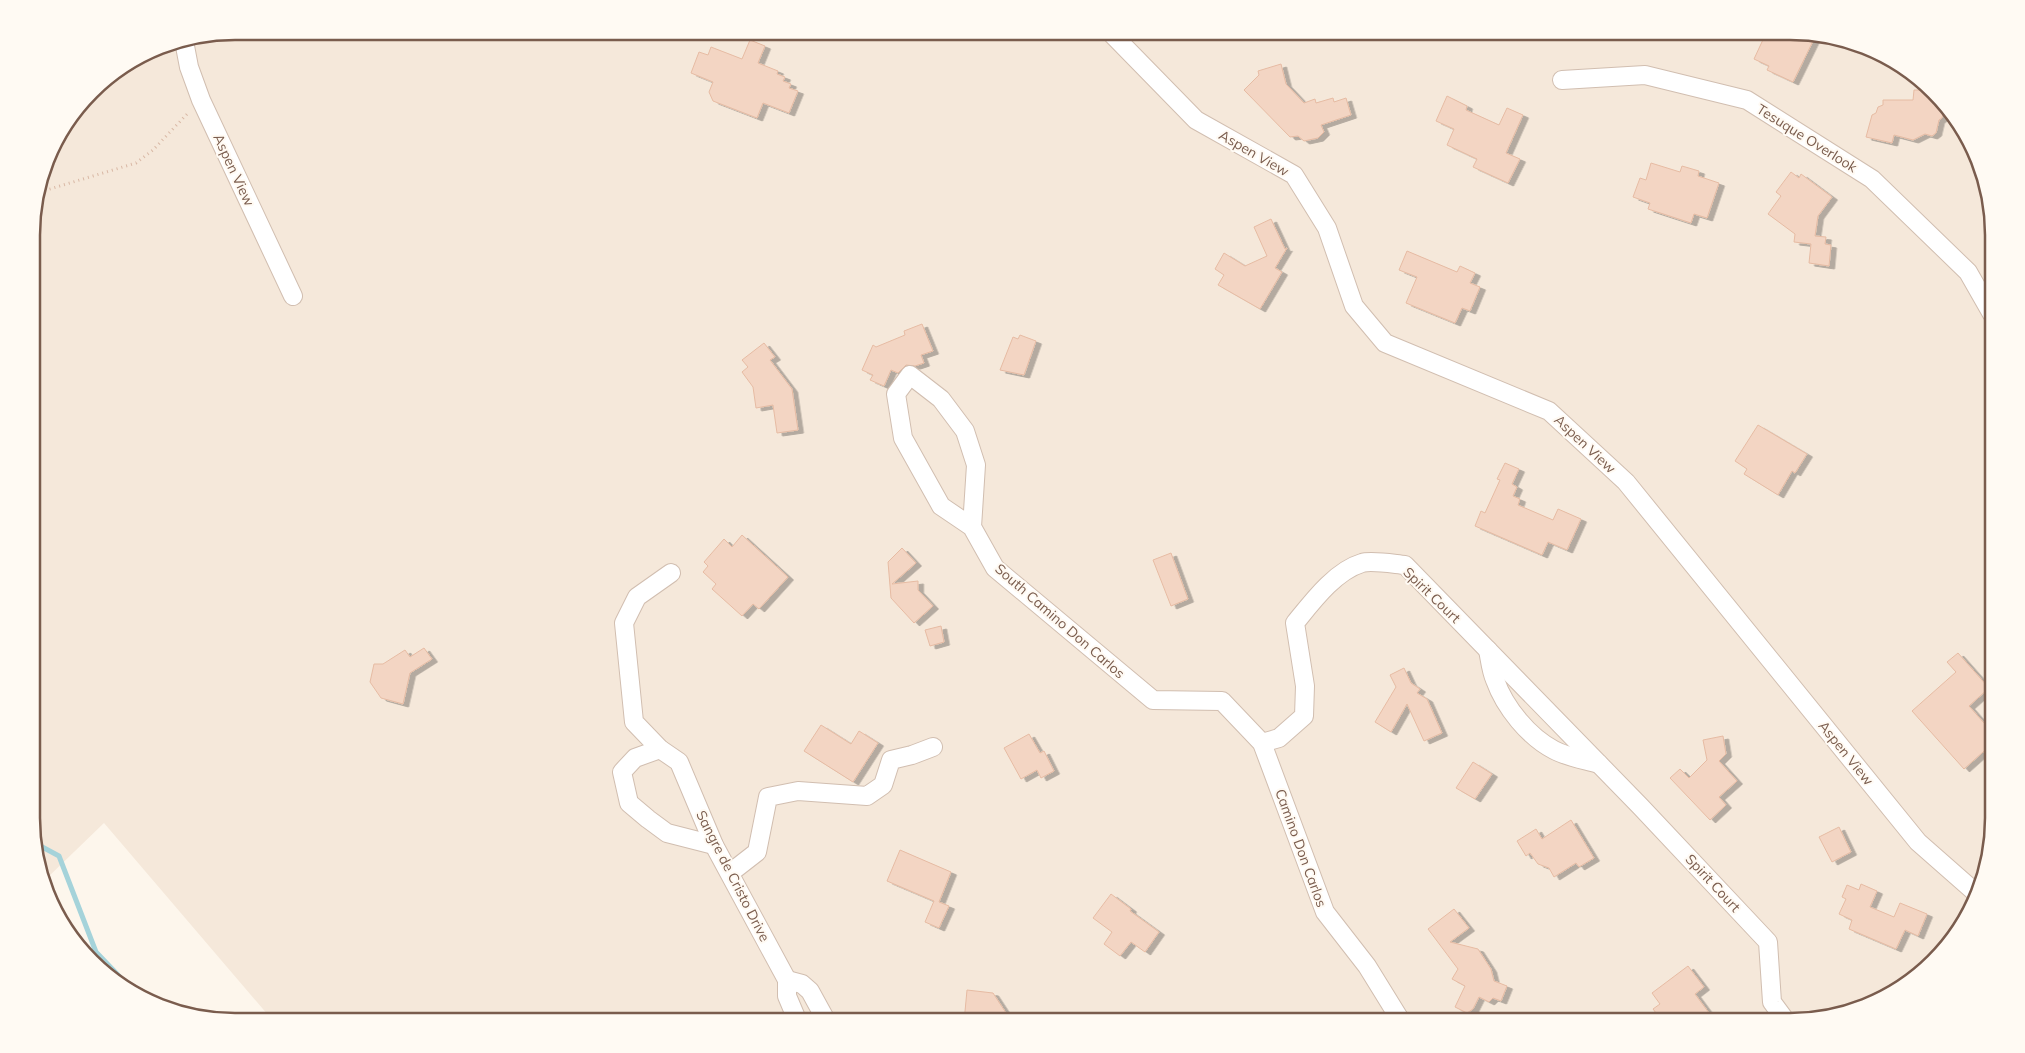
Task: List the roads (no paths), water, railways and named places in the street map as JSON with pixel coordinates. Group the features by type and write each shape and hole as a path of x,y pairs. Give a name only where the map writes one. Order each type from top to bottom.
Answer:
{"street":[{"name":"Aspen View","path":"1118,40 1196,120 1294,175 1327,228 1354,306 1385,343 1549,411 1626,482 1918,842 1972,889"},
{"name":"Aspen View","path":"185,47 189,67 201,100 293,296"},
{"name":"Tesuque Overlook","path":"1562,80 1645,75 1747,100 1872,179 1968,272 1985,302"},
{"name":"South Camino Don Carlos","path":"972,527 976,466 965,432 941,399 910,376 896,394 903,438 941,506 972,527 995,568 1152,700 1222,701 1262,743"},
{"name":"Spirit Court","path":"1262,743 1279,738 1304,716 1305,686 1295,622 1322,591 1344,573 1363,563 1405,565 1600,764 1768,942 1772,1002 1780,1013"},
{"name":"Sangre de Cristo Drive","path":"671,573 638,598 624,623 634,722 660,749 679,762 714,844 787,980 787,996 794,1013"},
{"path":"1488,649 1495,681 1509,706 1524,726 1539,741 1556,751 1600,764"},
{"name":"Camino Don Carlos","path":"1262,743 1325,912 1367,966 1395,1013"},
{"path":"730,873 757,852 768,798 798,791 867,796 883,785 891,760 933,747"},
{"path":"660,749 635,758 622,772 629,802 667,833 714,844"},
{"path":"787,980 802,984 810,991 822,1013"}],"waterway":[{"path":"43,847 59,856 96,952 116,973"}]}
